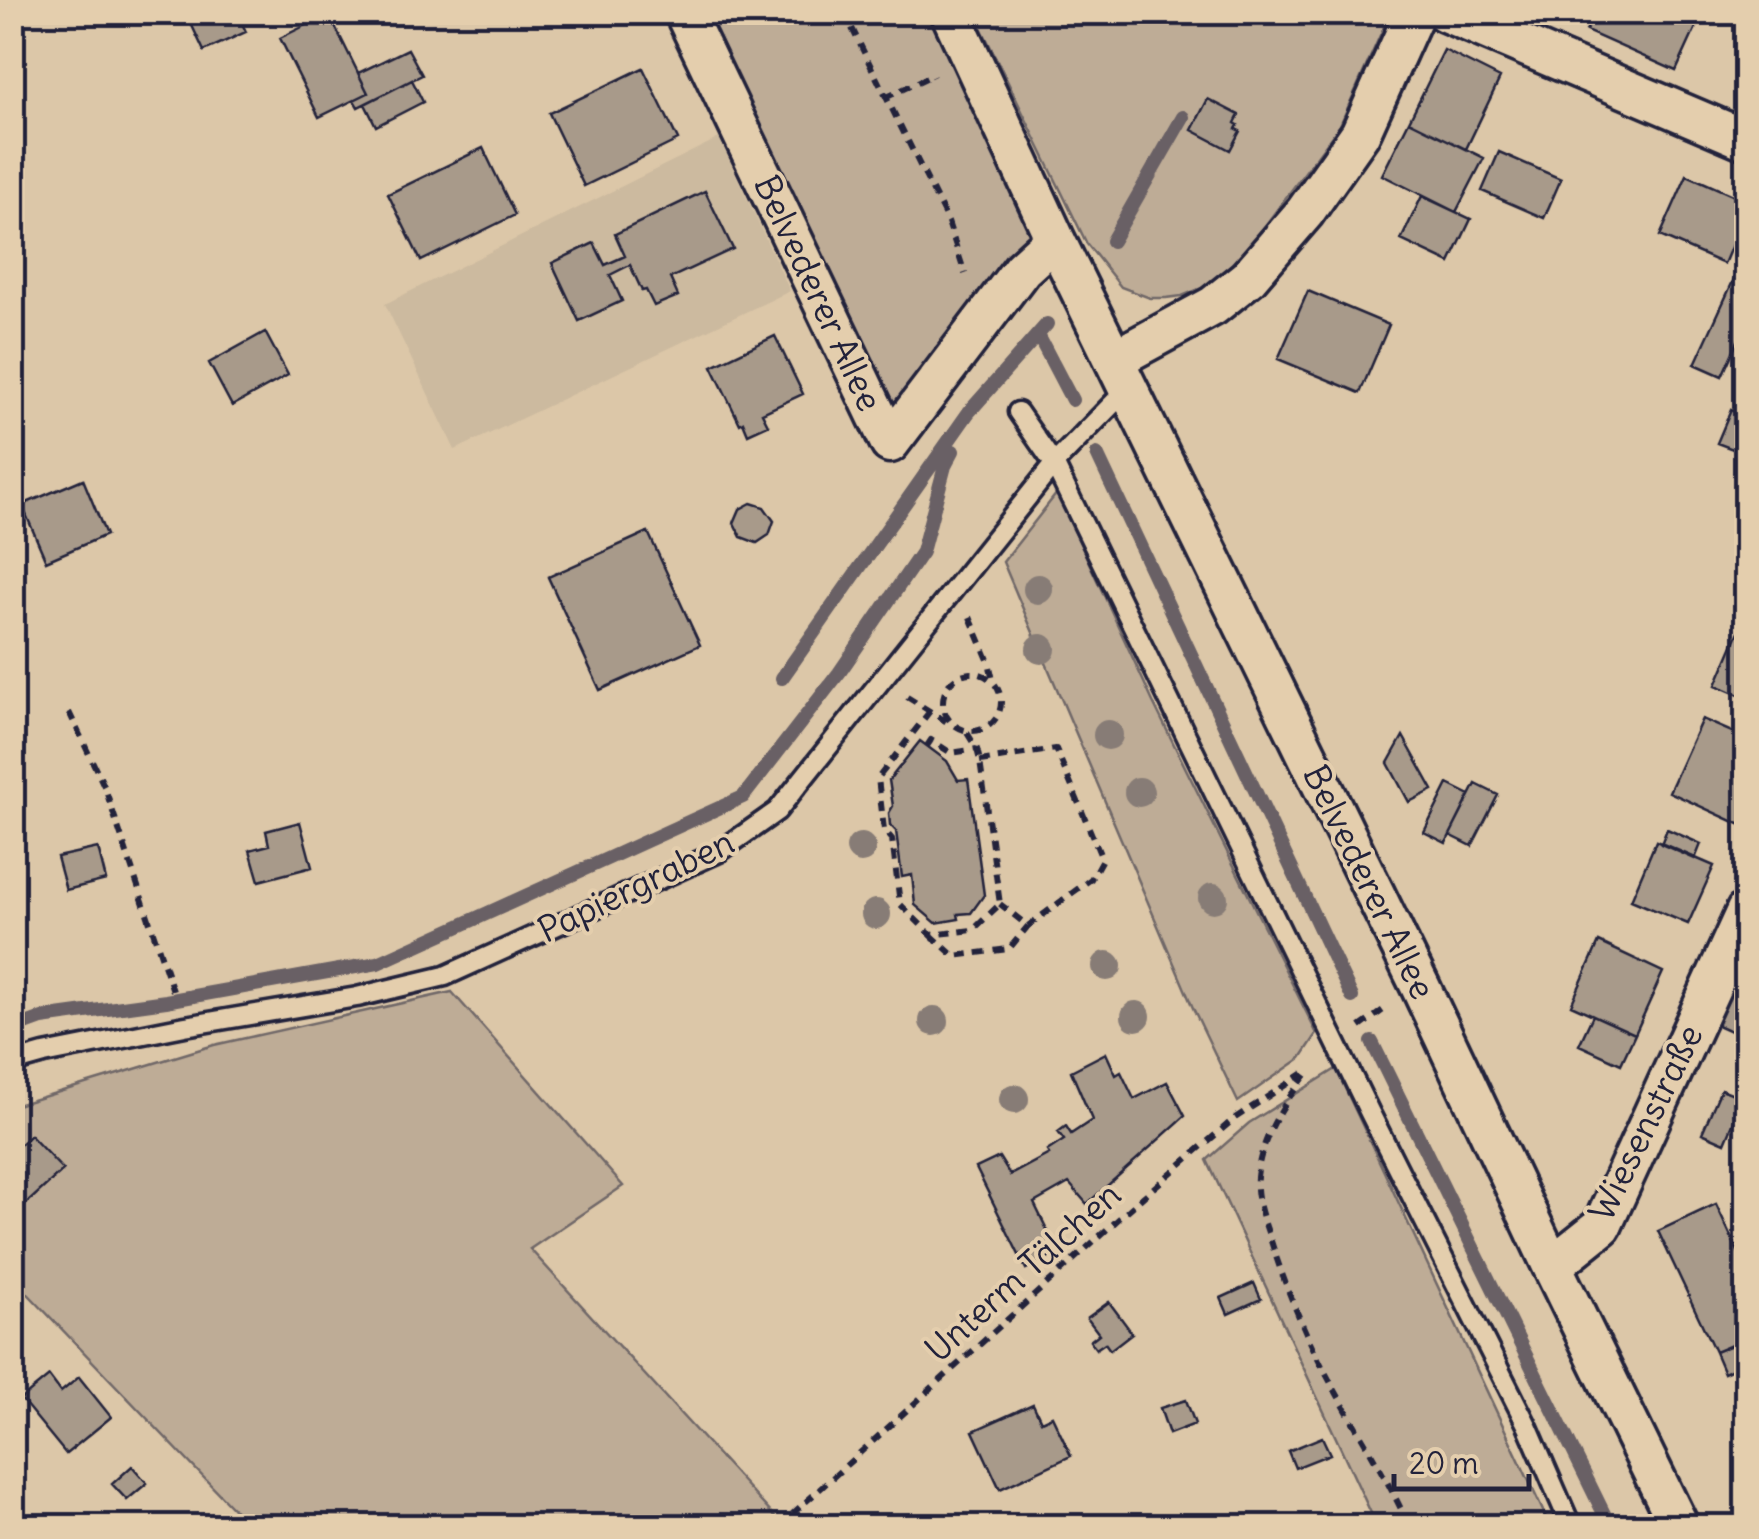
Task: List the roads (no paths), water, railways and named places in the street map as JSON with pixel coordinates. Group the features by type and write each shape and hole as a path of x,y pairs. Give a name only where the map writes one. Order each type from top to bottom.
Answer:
{"street":[{"name":"Belvederer Allee","path":"684,12 890,443 1022,269 1055,239"},
{"name":"Belvederer Allee","path":"950,12 1055,239 1679,1526"},
{"name":"Papiergraben","path":"1122,373 1248,278 1305,212 1360,134 1414,12"},
{"path":"1445,12 1746,140"},
{"name":"Wiesenstraße","path":"1552,1266 1602,1226 1746,911"}],"lane":[{"name":"Papiergraben","path":"12,1064 44,1054 357,997 445,976 719,852 777,812 1122,373"},
{"path":"1018,412 1054,464 1370,1113 1528,1427 1571,1526"}],"waterway":[{"path":"1112,241 1183,117"},
{"path":"782,678 969,412 1047,324"},
{"path":"1038,335 1072,400"},
{"path":"12,1029 42,1018 166,1001 378,963 743,797 839,673 922,552 945,466 953,451"},
{"path":"1097,454 1352,997"},
{"path":"1372,1042 1610,1526"}]}
